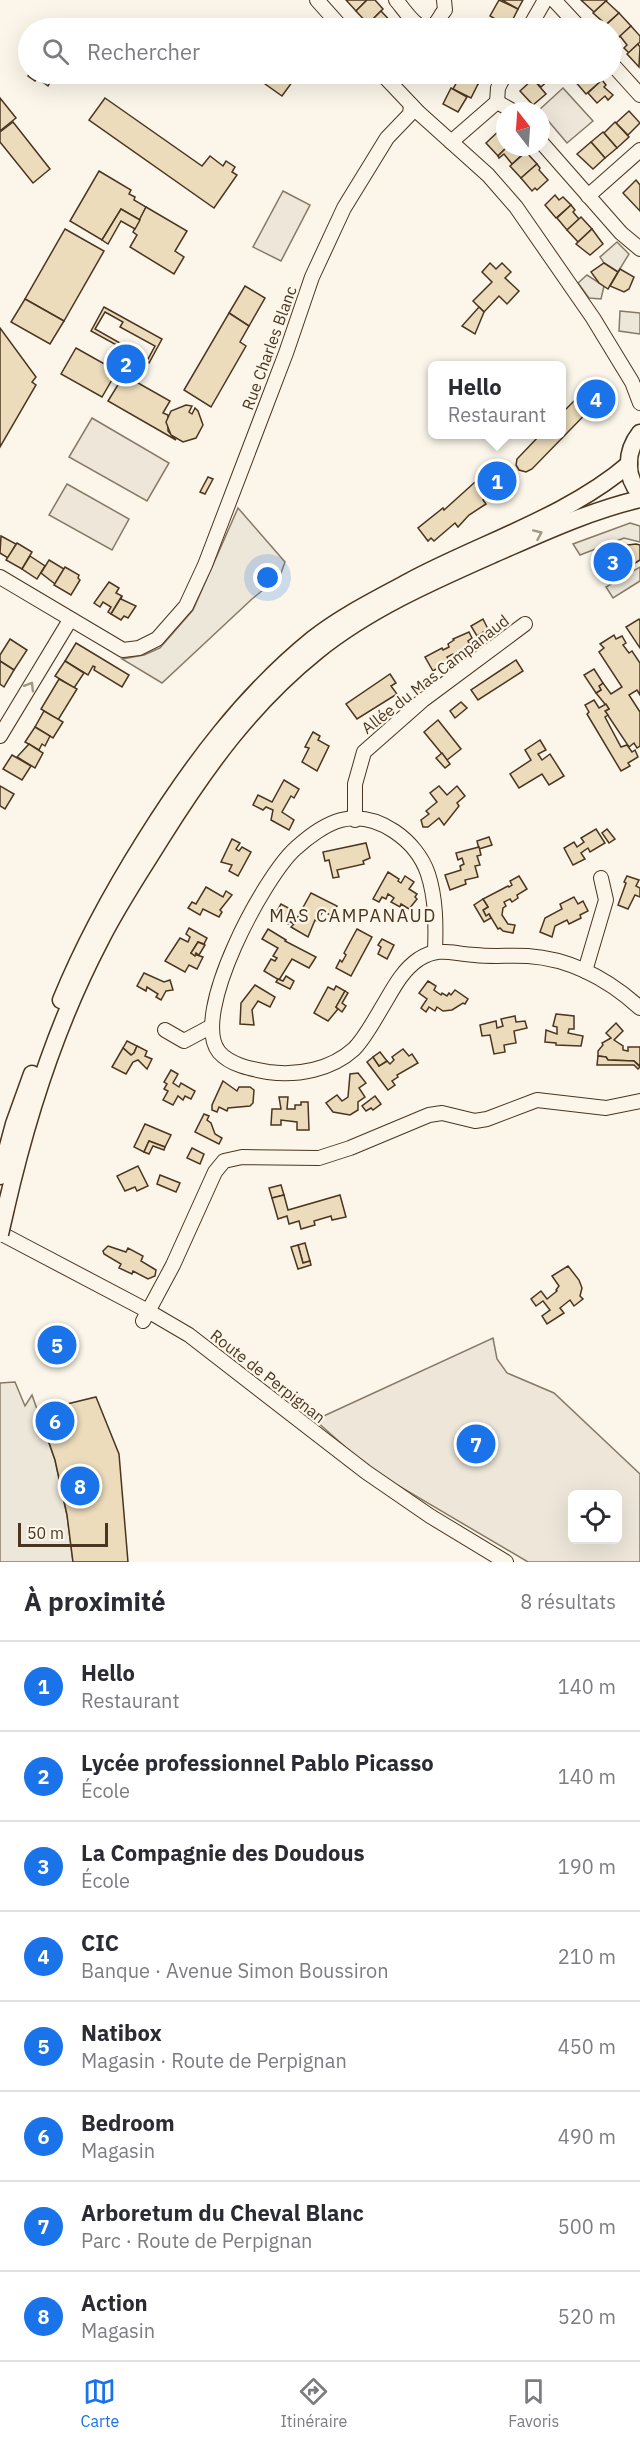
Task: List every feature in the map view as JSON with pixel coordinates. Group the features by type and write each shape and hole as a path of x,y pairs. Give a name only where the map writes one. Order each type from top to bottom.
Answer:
{"main road":[{"path":"0,1234 21,1142 52,1050 100,941 172,821 227,739 275,688 317,650 373,613 454,572 565,522 640,496 630,477 629,464 632,446 640,433"},
{"path":"0,1176 14,1124 79,957 129,866 173,796 211,742 263,684 305,646 358,609 429,570 550,513 613,478 629,464"}],"street":[{"path":"317,0 333,18"},
{"path":"396,0 411,18"},
{"path":"439,18 445,9 444,0"},
{"path":"535,18 545,0"},
{"path":"554,0 571,18"},
{"path":"622,74 640,95"},
{"path":"391,84 411,105 488,175 516,207 570,283 636,387 640,403"},
{"path":"451,142 496,102 500,84"},
{"name":"Rue Charles Blanc","path":"0,577 123,650 139,648 157,639 186,606 205,565 317,267 344,208 387,138 410,114 411,105"},
{"path":"588,196 640,150"},
{"path":"550,152 621,233 640,249"},
{"path":"0,736 70,620"},
{"name":"Allée du Mas Campanaud","path":"355,820 355,784 363,752 423,700 525,624"},
{"path":"435,951 437,915 428,873 413,846 399,832 366,820 343,820 330,825 295,848 270,881 241,932 224,970 211,1018 212,1037 219,1052 234,1063 279,1073 301,1073 325,1066 354,1049 378,1015 400,976 417,960 435,951 530,957 566,963 618,988 640,1008"},
{"path":"585,971 606,900 602,878"},
{"path":"165,1030 184,1041 212,1026"},
{"path":"146,1316 215,1173 224,1161 242,1157 319,1158 350,1148 429,1114 442,1113 475,1121 537,1100 606,1108 640,1101"},
{"name":"Route de Perpignan","path":"0,1234 146,1316 189,1335 366,1472 430,1516 506,1562"}],"shaded area":[{"path":"563,88 593,121 567,143 550,123 550,102 548,102"},
{"path":"283,191 310,205 281,261 253,247"},
{"path":"617,242 629,254 618,272 604,263 600,257"},
{"path":"587,275 604,286 601,299 589,298 578,283"},
{"path":"620,311 640,313 640,334 619,331"},
{"path":"92,418 169,463 147,501 69,457"},
{"path":"67,484 129,519 112,550 49,515"},
{"path":"238,508 285,562 280,576 162,683 122,659 144,655 160,648 193,610"},
{"path":"630,523 640,526 640,542 624,538 580,555 573,544"},
{"path":"640,567 640,581 613,598 606,587"},
{"path":"493,1338 497,1359 507,1373 554,1393 640,1474 640,1562 528,1562 370,1469 315,1420"},
{"path":"15,1382 25,1406 32,1395 55,1460 67,1515 73,1562 0,1562 0,1383"}],"building":[{"path":"346,0 367,0 356,11"},
{"path":"367,0 375,0 383,9 374,18 362,18 356,11"},
{"path":"499,0 518,9 514,18 490,16"},
{"path":"502,0 523,0 518,9"},
{"path":"581,0 607,0 594,12"},
{"path":"606,1 619,13 613,18 599,18 593,13"},
{"path":"381,11 388,18 374,18"},
{"path":"619,13 631,26 622,34 622,18 614,18"},
{"path":"631,26 640,36 640,42 629,53 624,48 627,45 622,39 622,34"},
{"path":"638,44 640,47 639,67 627,54"},
{"path":"265,84 291,84 282,96"},
{"path":"456,84 478,84 471,98 453,89"},
{"path":"528,84 537,84 546,94 537,102 530,102 520,91"},
{"path":"577,84 598,84 586,94"},
{"path":"598,84 605,84 604,87 613,95 608,100 605,96 597,103 588,93"},
{"path":"451,88 467,97 458,112 443,104"},
{"path":"0,98 16,118 0,131"},
{"path":"105,98 202,166 210,156 223,166 226,161 235,167 232,172 237,175 214,208 89,120"},
{"path":"629,111 640,123 628,135 616,123"},
{"path":"13,122 50,169 33,183 0,142 0,132"},
{"path":"615,122 629,137 617,148 604,133"},
{"path":"603,132 617,148 605,158 591,142"},
{"path":"496,134 496,154 486,143"},
{"path":"591,142 605,158 593,169 577,154"},
{"path":"506,156 521,156 512,164"},
{"path":"521,156 530,156 537,164 521,178 510,166"},
{"path":"537,164 548,180 537,190 535,188 532,191 521,178"},
{"path":"99,171 131,190 129,194 135,197 134,200 146,207 140,220 121,209 102,240 70,221"},
{"path":"636,180 640,185 640,211 623,193"},
{"path":"555,195 559,200 563,197 571,205 556,218 545,205"},
{"path":"571,205 579,219 567,230 557,218"},
{"path":"146,207 187,231 175,251 184,257 174,274 130,247 137,235 133,232"},
{"path":"121,209 140,220 135,229 121,221 108,244 102,240"},
{"path":"581,217 592,229 578,242 567,230"},
{"path":"65,229 104,251 64,321 25,299"},
{"path":"592,229 603,244 590,255 576,244"},
{"path":"490,263 496,269 502,263 511,272 505,278 519,291 507,304 499,296 484,312 473,301 492,282 482,272"},
{"path":"604,263 618,272 608,289 599,283 591,272"},
{"path":"620,269 634,277 629,289 624,292 610,286"},
{"path":"245,286 265,298 249,326 229,313"},
{"path":"25,299 64,321 50,344 11,322"},
{"path":"104,307 162,339 149,363 91,331","holes":["105,312 123,322 120,327 155,346 148,359 95,329"]},
{"path":"479,307 484,312 475,334 462,326"},
{"path":"229,313 249,326 240,342 246,346 211,407 184,390"},
{"path":"0,328 36,377 32,382 36,385 0,447"},
{"path":"76,348 117,371 102,397 61,374"},
{"path":"124,375 170,401 163,413 168,415 168,431 176,440 108,401"},
{"path":"600,378 608,383 607,392 566,434 566,409 594,381"},
{"path":"186,405 192,406 189,412 192,414 195,408 198,411 203,425 196,438 183,442 171,435 166,422 171,411"},
{"path":"536,439 561,439 532,469 526,472 519,470 516,465 517,459"},
{"path":"495,464 506,477 503,479 505,482 483,500 486,504 469,515 458,527 455,523 434,541 431,538 428,541 418,528 443,508 444,510"},
{"path":"208,477 213,479 205,494 200,492"},
{"path":"1,536 16,544 8,558 0,553"},
{"path":"17,543 32,552 22,569 6,560"},
{"path":"640,545 640,560 611,578 596,554 619,546"},
{"path":"30,556 45,566 37,579 22,569"},
{"path":"49,560 64,569 55,584 41,573"},
{"path":"65,567 79,575 80,580 71,595 54,585"},
{"path":"109,582 119,588 116,593 122,596 111,614 108,612 111,607 103,602 100,607 94,603"},
{"path":"122,596 121,599 136,606 128,618 124,616 121,620 111,614"},
{"path":"483,619 488,629 477,636 471,626"},
{"path":"639,619 640,621 640,648 626,627"},
{"path":"469,632 472,638 468,641 472,649 455,658 453,654 447,657 449,661 433,671 425,657 449,647 448,644 453,639"},
{"path":"490,634 494,642 479,651 475,643"},
{"path":"614,635 616,639 622,636 626,643 623,645 629,653 632,651 640,663 640,695 637,690 629,695 640,712 640,746 637,748 634,743 629,747 605,711 609,709 596,693 601,690 599,686 603,683 611,694 622,687 599,652 604,648 600,644"},
{"path":"10,639 27,650 14,670 0,661 0,655"},
{"path":"76,643 129,675 122,687 94,670 93,666 88,675 65,661"},
{"path":"516,660 523,671 478,700 471,690"},
{"path":"0,661 14,670 4,687 0,684"},
{"path":"65,661 84,673 74,688 55,676"},
{"path":"594,669 603,683 599,686 601,690 596,693 584,675"},
{"path":"390,674 396,683 391,686 397,694 357,719 346,704"},
{"path":"59,679 77,689 58,720 41,709"},
{"path":"594,700 599,708 606,704 609,709 605,711 608,715 605,717 621,747 627,745 632,752 635,750 638,757 628,763 630,766 621,771 587,714 589,712 585,705"},
{"path":"461,702 467,708 455,718 450,711"},
{"path":"44,711 63,722 53,738 35,727"},
{"path":"438,720 461,749 447,760 424,732"},
{"path":"35,727 50,736 45,746 42,744 39,750 25,742"},
{"path":"313,732 320,736 318,740 329,746 317,771 302,762 309,748 305,747"},
{"path":"540,740 546,750 538,754 542,760 550,754 564,776 549,785 542,774 519,788 510,774 531,760 525,750"},
{"path":"29,744 43,753 35,768 17,757"},
{"path":"442,753 450,764 445,768 436,758"},
{"path":"12,755 31,766 22,780 3,769"},
{"path":"284,780 299,789 294,798 291,796 282,812 294,820 289,830 271,820 273,810 266,807 263,810 253,805 258,795 272,802"},
{"path":"0,786 14,794 5,809 0,806"},
{"path":"439,786 447,795 457,786 465,796 457,803 459,806 444,825 439,818 428,827 423,827 421,820 429,814 426,811 437,802 430,793"},
{"path":"596,829 605,843 590,852 588,848 581,853 585,859 573,865 564,848 574,842 577,847 584,842 581,838"},
{"path":"607,829 615,839 609,843 602,833"},
{"path":"489,837 492,845 479,849 477,841"},
{"path":"232,839 240,843 236,849 239,851 242,847 251,852 238,876 229,871 232,865 221,862"},
{"path":"366,843 370,858 363,861 364,864 337,870 339,877 333,878 329,860 325,861 323,852"},
{"path":"479,847 481,855 477,856 480,865 475,866 478,877 465,880 466,884 450,890 445,875 461,870 460,866 464,864 462,858 458,860 456,853"},
{"path":"388,872 401,883 405,876 414,882 409,889 417,894 415,897 417,899 409,909 391,902 394,898 388,894 386,899 382,897 379,902 373,899"},
{"path":"519,876 527,889 517,895 518,898 512,902 510,899 504,902 506,906 503,908 502,915 508,924 515,925 513,933 498,929 489,914 486,916 483,910 488,907 483,899 509,887 512,885 510,881"},
{"path":"627,876 639,880 636,886 640,888 640,897 635,895 628,909 618,905"},
{"path":"206,887 223,897 226,891 232,895 220,910 222,912 219,917 203,909 200,915 188,908 192,902 196,904"},
{"path":"311,893 337,906 332,916 323,911 317,921 315,920 308,937 291,927 294,924 289,921 288,924 274,916 281,904 294,911 291,917 296,920"},
{"path":"574,897 578,904 583,901 588,911 580,915 581,918 569,924 567,920 555,926 552,937 540,932 545,918 562,909 560,904"},
{"path":"483,899 488,907 483,910 486,916 489,914 491,918 484,922 474,905"},
{"path":"189,928 207,938 204,944 198,942 191,953 203,957 197,969 189,965 185,972 165,961 180,938 188,942 190,937 186,934"},
{"path":"268,929 316,957 309,968 292,959 279,980 264,971 271,959 275,961 277,958 273,956 278,948 262,939"},
{"path":"357,929 372,937 351,976 336,968 346,955 344,953"},
{"path":"382,939 394,945 387,959 378,954 381,947 378,945"},
{"path":"198,942 205,945 199,955 196,953 195,956 191,953"},
{"path":"144,973 164,982 170,980 173,990 166,991 161,1000 156,997 158,994 147,987 146,991 137,986"},
{"path":"286,976 294,981 290,989 276,982 278,979 283,981"},
{"path":"428,981 436,986 434,990 441,995 442,993 447,996 449,993 451,995 455,990 468,999 465,1004 452,1010 443,1011 437,1007 435,1011 429,1007 426,1012 421,1008 427,999 419,993"},
{"path":"255,985 275,997 270,1007 258,1001 252,1010 254,1025 240,1024 241,1003"},
{"path":"336,986 345,991 336,1007 338,1009 328,1021 314,1013 328,987 334,990"},
{"path":"345,991 348,993 342,1003 346,1006 342,1012 336,1007"},
{"path":"556,1014 574,1016 574,1029 569,1029 568,1033 583,1036 581,1046 545,1042 546,1030 557,1034 557,1027 553,1026"},
{"path":"515,1016 516,1022 525,1021 527,1028 514,1031 516,1043 504,1045 505,1052 494,1054 490,1035 482,1036 480,1025 496,1021 497,1028 503,1026 501,1019"},
{"path":"616,1023 623,1031 614,1040 623,1046 623,1050 628,1051 628,1047 640,1047 640,1066 634,1061 608,1060 606,1057 598,1056 602,1043 611,1038 606,1033"},
{"path":"127,1041 137,1046 131,1055 123,1048"},
{"path":"137,1046 147,1051 145,1056 152,1059 147,1069 138,1060 133,1062 126,1074 112,1067 123,1048 131,1055"},
{"path":"403,1049 409,1056 412,1054 418,1063 397,1075 398,1077 392,1081 395,1085 388,1090 367,1062 373,1057 379,1066 387,1061 390,1064 394,1060 392,1057"},
{"path":"380,1052 387,1061 379,1066 373,1057"},
{"path":"598,1056 606,1057 608,1060 634,1061 640,1067 638,1069 634,1065 597,1065"},
{"path":"171,1070 178,1074 173,1083 179,1087 181,1083 195,1091 191,1099 185,1096 183,1100 178,1096 173,1105 163,1100 168,1091 164,1089 167,1084 164,1082"},
{"path":"358,1073 366,1083 359,1088 365,1097 358,1102 358,1110 350,1115 333,1112 326,1103 337,1095 342,1101 348,1097 350,1074"},
{"path":"223,1081 237,1091 239,1087 250,1087 254,1090 253,1103 250,1106 228,1108 227,1111 219,1107 217,1112 212,1110"},
{"path":"375,1096 381,1104 373,1110 371,1108 366,1111 362,1106"},
{"path":"279,1097 288,1097 287,1109 295,1109 295,1105 308,1102 309,1130 297,1130 297,1122 281,1120 281,1125 271,1125 272,1109 281,1109"},
{"path":"204,1114 209,1116 207,1120 211,1123 215,1134 222,1138 219,1144 195,1132"},
{"path":"145,1124 171,1135 165,1147 149,1141 144,1152 134,1147"},
{"path":"149,1141 165,1147 164,1150 153,1146 149,1154 144,1152"},
{"path":"192,1148 204,1154 200,1164 187,1158"},
{"path":"138,1166 148,1186 137,1191 135,1187 125,1191 117,1176"},
{"path":"160,1175 180,1183 176,1192 157,1184"},
{"path":"281,1185 284,1195 272,1198 269,1188"},
{"path":"284,1195 288,1210 340,1195 346,1217 332,1220 331,1216 314,1221 315,1225 301,1229 299,1221 289,1224 287,1216 278,1219 272,1198"},
{"path":"305,1243 310,1261 303,1263 298,1245"},
{"path":"298,1245 303,1263 310,1261 311,1265 298,1269 291,1247"},
{"path":"108,1246 126,1252 128,1248 143,1256 141,1261 156,1270 155,1276 148,1279 133,1271 132,1274 119,1268 121,1264 104,1254 103,1251"},
{"path":"568,1266 579,1280 582,1288 580,1296 583,1299 574,1306 570,1300 560,1308 564,1313 547,1324 542,1316 550,1310 543,1301 536,1306 531,1299 541,1291 547,1299 557,1291 559,1286 552,1276"},
{"path":"96,1397 119,1454 128,1562 73,1562 67,1515 55,1460 38,1411"}],"place":[{"name":"Lycée professionnel Pablo Picasso","path":"126,364"},
{"name":"CIC","path":"596,399"},
{"name":"Hello","path":"497,481"},
{"name":"La Compagnie des Doudous","path":"613,562"},
{"name":"Natibox","path":"57,1345"},
{"name":"Bedroom","path":"55,1421"},
{"name":"Arboretum du Cheval Blanc","path":"476,1444"},
{"name":"Action","path":"80,1486"}],"district":[{"name":"MAS CAMPANAUD","path":"353,916"}]}
